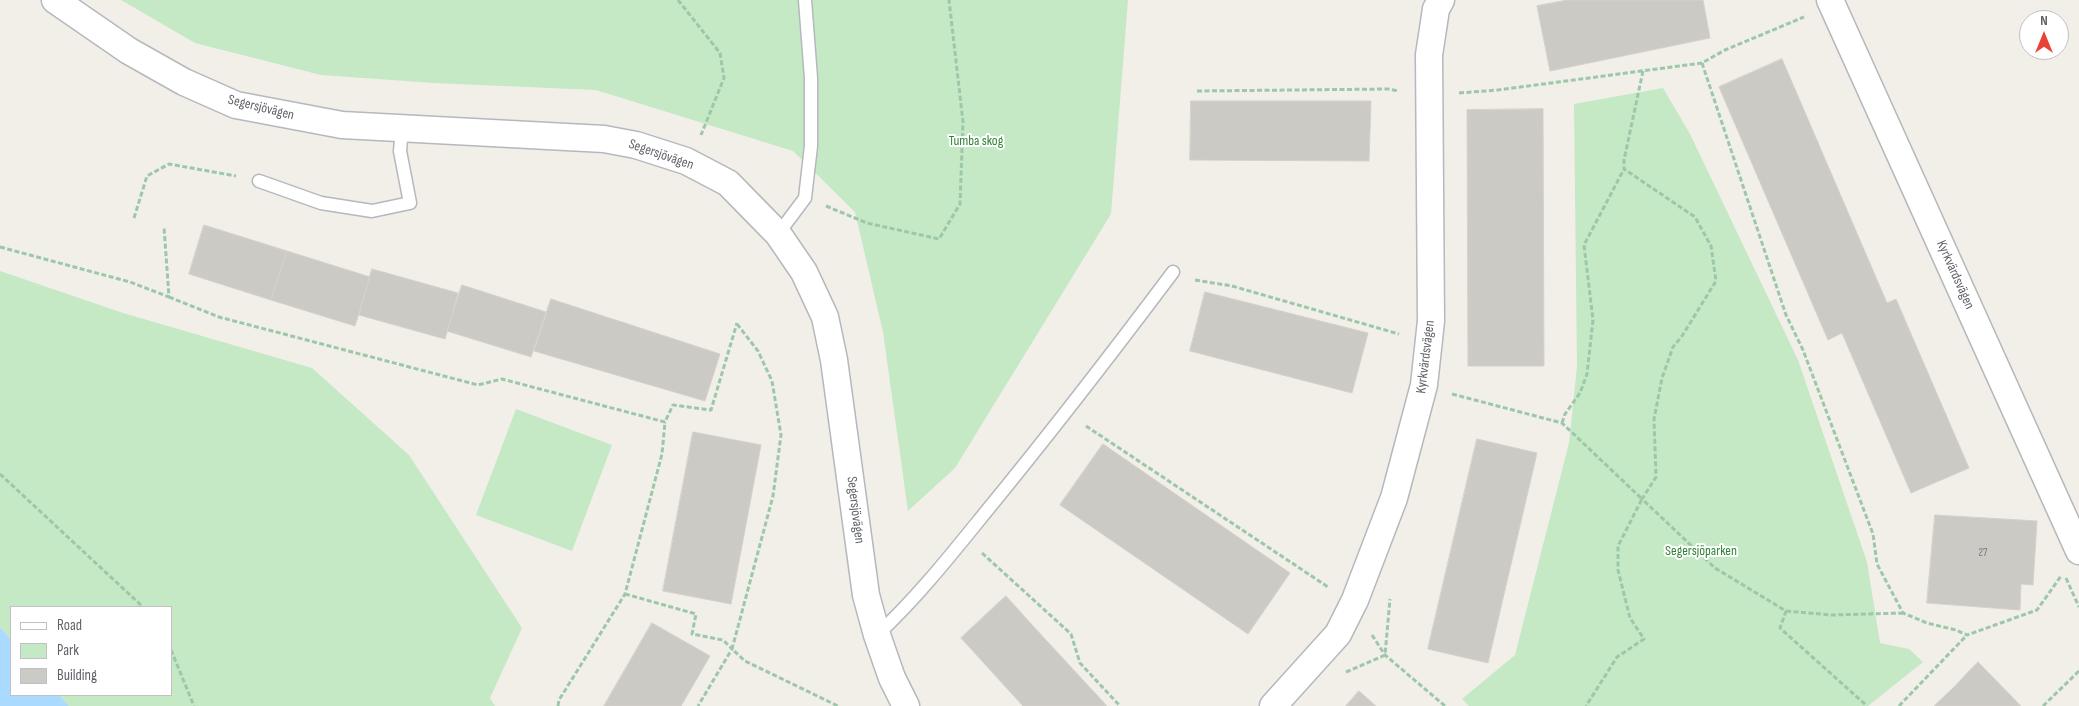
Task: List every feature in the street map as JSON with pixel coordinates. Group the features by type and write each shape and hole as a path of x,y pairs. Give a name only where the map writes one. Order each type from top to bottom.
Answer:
{"street":[{"name":"Segersjövägen","path":"55,0 145,60 184,82 236,104 342,125 604,138 636,145 686,161 728,183 778,234 804,272 824,317 834,360 842,412 866,595 876,635 892,678 906,706"},
{"name":"Kyrkvärdsvägen","path":"1273,706 1338,634 1352,606 1394,498 1424,385 1431,321 1429,55 1436,9 1441,0"},
{"name":"Kyrkvärdsvägen","path":"1831,2 2079,551"}],"lane":[{"path":"778,234 805,198 811,146 811,78 805,0"},
{"path":"259,181 321,203 372,212 410,203 400,151 402,128"},
{"path":"876,635 896,617 1066,414 1173,272"}],"path":[{"path":"678,0 720,53 724,78 697,143"},
{"path":"805,198 866,223 938,239 960,204 963,122 949,0"},
{"path":"1197,91 1388,89 1429,96 1498,90 1702,63 1725,50 1831,2"},
{"path":"1702,63 1786,315 1803,350 1873,534 1876,564 1903,613"},
{"path":"1562,423 1565,414 1580,392 1587,374 1593,320 1584,246 1624,169 1624,160 1643,70"},
{"path":"134,218 147,176 169,164 259,181"},
{"path":"1586,706 1617,657 1644,639 1630,618 1618,570 1618,546 1642,499 1656,477 1654,419 1662,378 1673,347 1682,336 1716,281 1711,246 1695,217 1624,169"},
{"path":"164,226 169,297"},
{"path":"0,247 130,282 220,317 478,385 502,379 665,422"},
{"path":"1173,272 1197,281 1232,286 1429,342"},
{"path":"558,706 559,700 625,594 662,454 665,422 673,405 711,410 737,324 758,351 772,381 781,435 773,496 732,649 698,706"},
{"path":"1424,385 1562,423 1715,568 1786,612 1832,615 1903,613 1927,623 1956,630 1967,635"},
{"path":"1066,414 1321,581 1352,606 1385,655 1444,706"},
{"path":"0,474 142,606"},
{"path":"964,537 1071,634 1080,663 1120,706"},
{"path":"1899,706 1967,635 2037,610 2063,572 2079,607"},
{"path":"625,594 696,614 692,634 723,640 745,661 838,706"},
{"path":"1786,612 1780,628 1867,706"},
{"path":"172,652 194,706"},
{"path":"2043,706 2079,671"}],"green space":[{"name":"Tumba skog","path":"121,0 1128,0 1111,214 955,468 908,511 883,332 855,212 793,151 596,90 434,83 321,75 195,43"},
{"name":"Segersjöparken","path":"1663,88 1690,134 1798,360 1867,562 1880,643 1909,649 1923,662 1868,706 1469,706 1462,699 1515,655 1569,443 1577,367 1574,104"},
{"path":"0,271 123,313 312,368 409,455 522,628 490,698 495,706 69,706 60,696 172,696 172,606 10,606 10,639 0,627"},
{"path":"516,409 612,445 572,551 476,515"}],"water":[{"path":"0,627 10,639 10,696 60,696 69,706 0,706"}],"building":[{"path":"1568,0 1703,0 1710,38 1550,71 1537,6"},
{"path":"1782,59 1887,303 1896,299 1969,468 1911,493 1842,333 1828,340 1719,87"},
{"path":"1191,101 1371,101 1369,161 1190,160"},
{"path":"1543,109 1544,366 1468,366 1467,110"},
{"path":"204,225 287,251 271,300 189,274"},
{"path":"287,251 370,277 355,326 271,300"},
{"path":"372,269 458,293 445,339 359,315"},
{"path":"462,285 546,312 531,357 447,331"},
{"path":"1205,292 1368,333 1352,393 1190,351"},
{"path":"551,299 720,354 705,401 534,351"},
{"path":"693,432 761,445 731,604 663,591"},
{"path":"1477,439 1537,453 1488,663 1428,649"},
{"path":"1103,444 1290,573 1248,634 1060,505"},
{"path":"1935,515 2037,521 2033,585 2021,584 2020,610 1927,603"},
{"path":"1006,596 1107,706 1023,706 961,638"},
{"path":"652,623 710,656 681,706 604,706"},
{"path":"1978,662 2021,706 1934,706 1954,687"},
{"path":"1359,691 1376,706 1346,706"}]}
